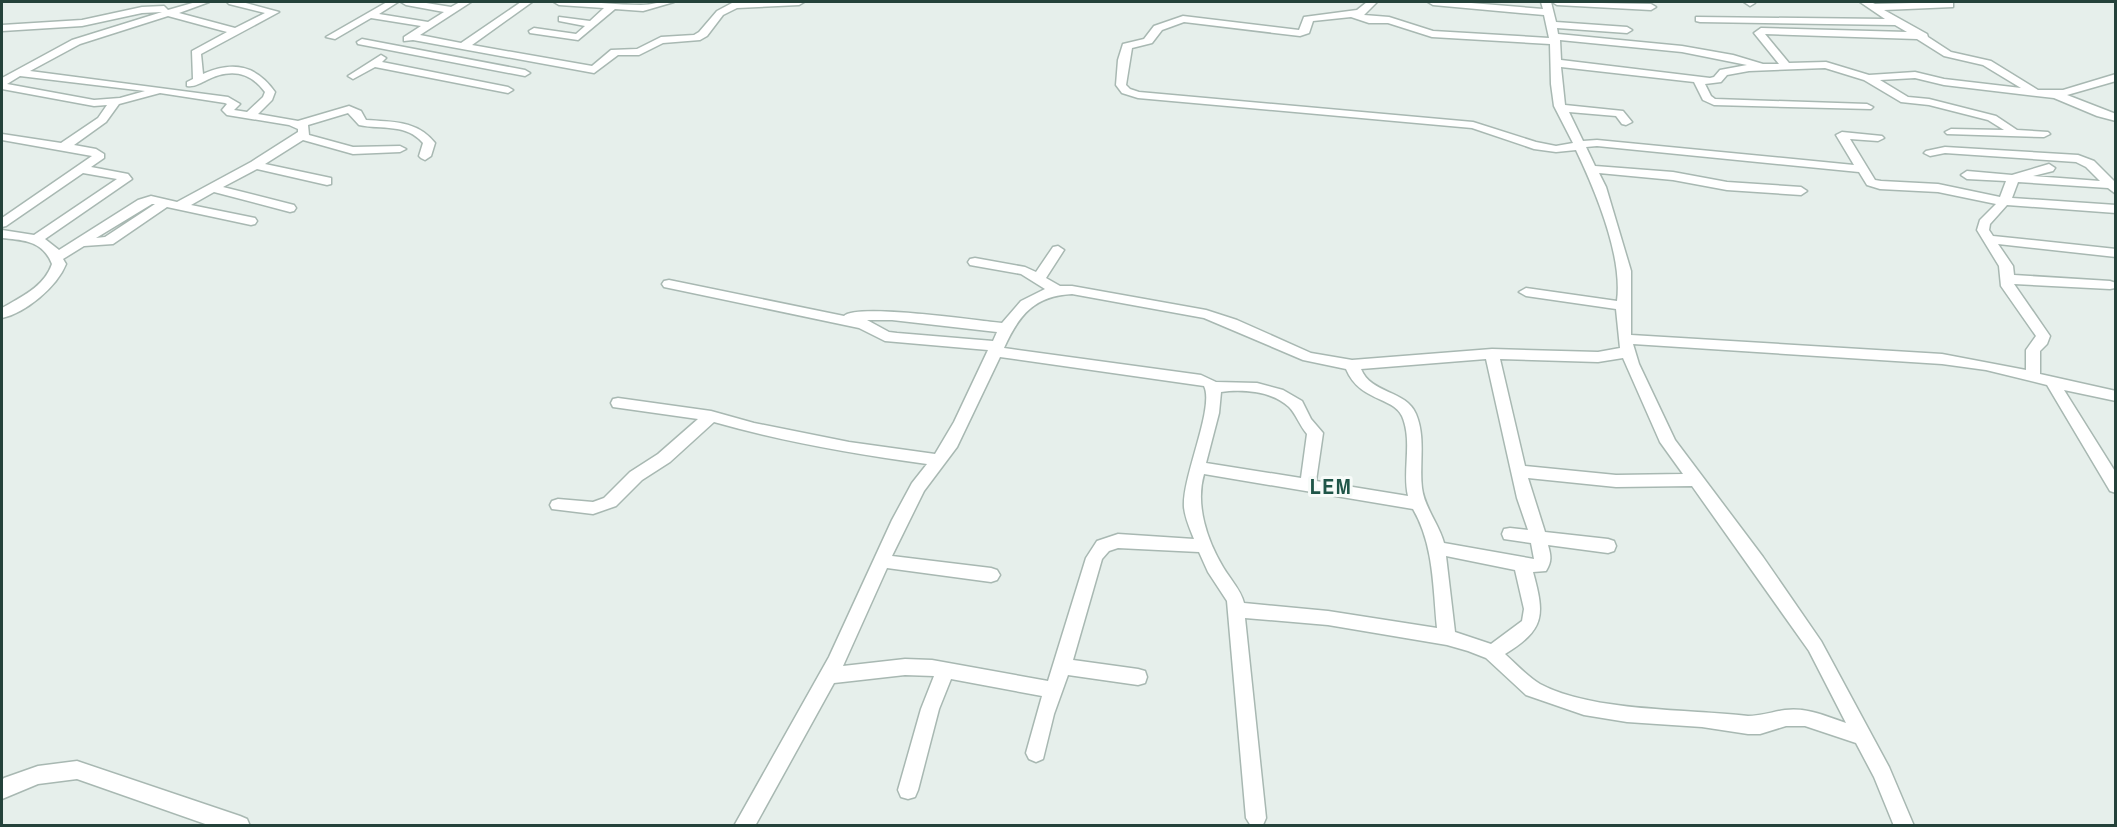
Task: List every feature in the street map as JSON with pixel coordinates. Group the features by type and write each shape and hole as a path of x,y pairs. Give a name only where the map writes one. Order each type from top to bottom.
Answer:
{"street":[{"path":"128,2 150,5 237,32"},
{"path":"2,82 76,42 204,2"},
{"path":"198,80 196,53 274,12 232,2"},
{"path":"331,37 393,2"},
{"path":"406,2 452,10"},
{"path":"353,76 466,2"},
{"path":"463,46 527,2"},
{"path":"559,2 643,8 669,2"},
{"path":"412,37 594,70 615,52 639,52 661,40 690,39 700,36 720,13 730,7 799,2"},
{"path":"1372,2 1364,11 1355,15 1308,19 1305,31 1296,34 1191,19 1175,20 1158,28 1148,41 1127,45 1121,85 1126,91 1138,94 1473,125 1509,139 1546,148 1572,148 1579,142 1863,169"},
{"path":"1434,2 1626,30"},
{"path":"1870,4 1950,5"},
{"path":"1870,4 1948,54 1987,63 2037,94"},
{"path":"534,31 578,37 611,7"},
{"path":"1355,15 1369,20 1389,20 1432,34 1551,18 1651,8"},
{"path":"2,28 82,23 142,10 171,11"},
{"path":"1551,18 1608,13"},
{"path":"369,15 430,25"},
{"path":"1551,18 1557,63 1556,84 1561,108 1593,169 1626,280 1622,326 1626,345 1668,442 1757,562 1815,646 1882,772 1904,825"},
{"path":"1551,18 1620,45 1673,46 1740,59 1765,67"},
{"path":"563,19 592,24"},
{"path":"1700,19 1898,22"},
{"path":"1786,66 1761,36 1759,33 1761,31 1923,36"},
{"path":"362,42 525,73"},
{"path":"434,77 476,49"},
{"path":"373,63 508,90"},
{"path":"1557,63 1698,80 1717,80 1724,72 1765,67 1834,66 1868,78 1898,98 1992,118 2004,124 2014,133"},
{"path":"178,92 213,72 231,69 255,75 262,80 270,92 268,98 249,116"},
{"path":"18,73 228,100 234,104 229,112 301,130 353,151 400,149"},
{"path":"1868,78 1915,75 1944,82 2058,95 2115,118"},
{"path":"2058,95 2115,77"},
{"path":"1698,80 1708,100 1712,103 1733,101 1867,107"},
{"path":"2,86 94,103 116,102 162,90"},
{"path":"64,146 95,126 116,102"},
{"path":"1561,108 1619,113 1626,122"},
{"path":"179,206 255,165 301,130 349,109 357,113 359,120 363,123 402,125 421,134 429,142 426,156"},
{"path":"1952,132 2044,134"},
{"path":"1878,138 1842,135 1871,182 1875,184 1938,188 2005,201 2115,209"},
{"path":"2,137 99,153 99,158 2,223"},
{"path":"1930,153 1945,150 2078,159 2090,164 2113,187"},
{"path":"255,165 327,181"},
{"path":"2013,178 2049,168"},
{"path":"36,239 126,179 82,169"},
{"path":"1593,169 1673,176 1726,186 1801,191"},
{"path":"1967,175 2113,187"},
{"path":"2006,280 2008,274 2006,266 1983,230 1984,223 1994,216 2005,201 2013,178"},
{"path":"212,188 290,208"},
{"path":"57,257 81,242 108,241 165,203 208,214 251,221"},
{"path":"2,234 36,239 49,245 57,257 57,271 52,278 40,289 2,314"},
{"path":"1987,239 2115,254"},
{"path":"1038,279 1058,250"},
{"path":"975,262 1025,271 1056,290"},
{"path":"2006,280 2110,285"},
{"path":"2006,280 2043,336 2033,350 2033,376"},
{"path":"669,284 863,324 885,336 995,349 1201,380 1212,387 1250,385 1295,402 1305,422 1315,433 1308,485"},
{"path":"744,825 828,676 918,487 939,460 962,422 1006,328 1015,314 1041,293 1072,290 1206,314 1233,323 1308,357 1352,365 1492,354 1598,357 1626,345 1758,350 1944,359 2033,376 2115,396"},
{"path":"1526,292 1623,306"},
{"path":"833,317 892,316 1006,328"},
{"path":"1437,548 1522,565 1542,564 1539,539 1525,498 1492,354"},
{"path":"1352,365 1369,390 1399,403 1409,415 1412,423 1414,488 1418,504 1431,526 1437,548 1447,637"},
{"path":"2052,382 2115,487"},
{"path":"1212,387 1214,392 1212,413 1194,480 1192,508 1214,567 1235,600 1256,818"},
{"path":"618,403 711,416 806,440 939,460"},
{"path":"558,505 603,507 636,476 664,458 711,416"},
{"path":"1198,467 1418,504"},
{"path":"1520,471 1617,481 1696,480"},
{"path":"1510,534 1608,546"},
{"path":"1036,753 1094,558 1100,548 1118,541 1205,546"},
{"path":"881,561 992,575"},
{"path":"1492,653 1519,636 1533,620 1534,608 1522,565"},
{"path":"1237,610 1328,618 1447,637 1492,653 1533,689 1584,707 1627,714 1702,719 1748,725 1760,725 1786,718 1805,718 1863,737"},
{"path":"1061,666 1138,677"},
{"path":"828,676 905,667 946,670 1053,690"},
{"path":"908,790 930,709 946,670"},
{"path":"2,790 34,775 52,771 77,771 240,825"}],"district":[{"name":"LEM","path":"1331,486"}]}
